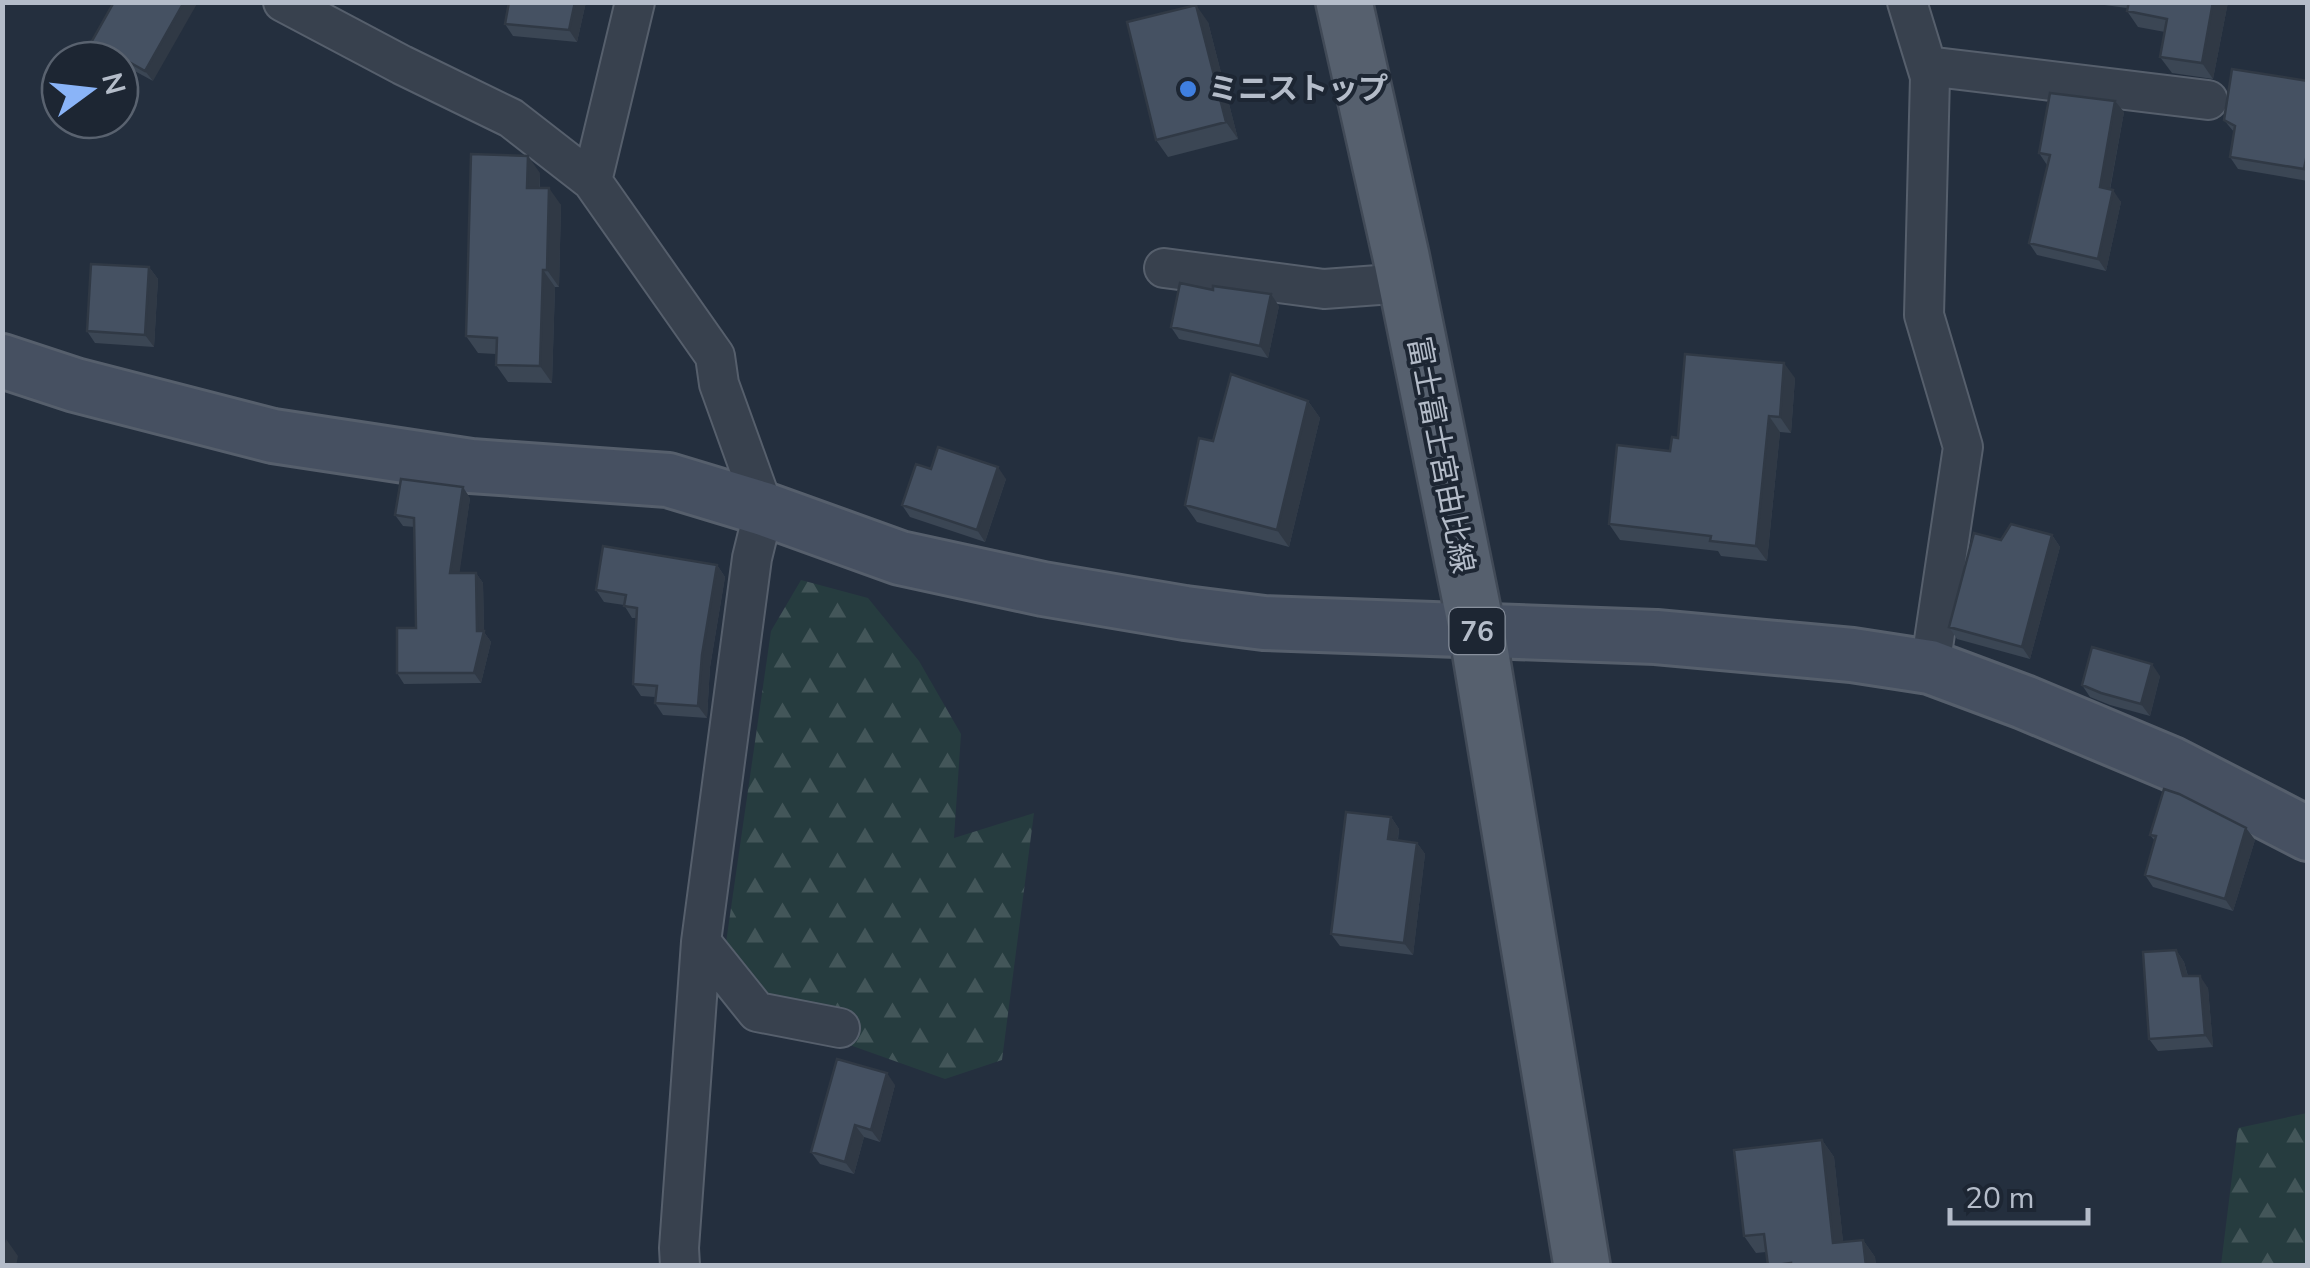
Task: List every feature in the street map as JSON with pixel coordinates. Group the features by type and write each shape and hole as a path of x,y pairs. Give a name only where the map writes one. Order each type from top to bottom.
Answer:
{"main road":[{"name":"富士富士宮由比線","path":"1344,2 1406,282 1476,631 1582,1266"}],"street":[{"path":"283,2 511,118 592,181 715,356 719,384 764,509 752,558 701,942 680,1266"},
{"path":"592,181 635,2"},
{"path":"1907,2 1930,76 1924,315 1963,447 1930,667"},
{"path":"1927,66 2208,100"},
{"path":"1164,268 1324,288 1406,282"},
{"path":"2,361 74,385 273,436 471,466 668,480 764,509 900,558 1185,612 1264,623 1656,637 1930,667 2172,764 2308,834"},
{"path":"701,942 757,1012 840,1028"}],"green space":[{"path":"801,580 868,598 919,661 961,734 954,838 1034,813 1002,1060 945,1079 718,998 771,631"},
{"path":"2307,1113 2307,1265 2221,1265 2238,1128"}],"building":[{"path":"114,2 184,2 145,71 140,68 140,40 93,40"},
{"path":"509,2 575,2 569,30 505,24"},
{"path":"2129,2 2213,2 2202,63 2160,57 2167,19 2127,11"},
{"name":"ミニストップ","path":"1196,5 1226,122 1156,140 1127,22"},
{"path":"2232,69 2308,81 2308,149 2304,169 2230,157 2235,126 2224,120"},
{"path":"2050,93 2115,101 2100,187 2113,190 2098,259 2029,243 2050,155 2039,153"},
{"path":"471,154 528,156 527,188 549,188 540,366 496,365 497,338 466,336"},
{"path":"91,264 149,267 145,335 87,331"},
{"path":"1180,283 1271,294 1260,346 1171,327"},
{"path":"1685,354 1784,363 1780,417 1769,416 1756,546 1710,541 1711,536 1609,524 1617,445 1670,451 1672,437 1678,438"},
{"path":"1231,374 1308,401 1277,530 1185,505 1199,438 1213,441"},
{"path":"938,447 998,467 977,530 902,505 916,464 931,469"},
{"path":"401,479 463,487 450,573 476,573 477,631 484,631 474,673 397,673 397,628 416,628 414,518 395,515"},
{"path":"2011,524 2052,535 2022,647 1949,627 1974,533 2001,540"},
{"path":"603,546 717,565 698,706 655,703 657,686 633,684 637,608 624,606 626,595 596,590"},
{"path":"2092,647 2152,664 2141,704 2082,685"},
{"path":"2164,789 2246,828 2225,899 2145,875 2156,836 2150,835"},
{"path":"1346,812 1391,817 1388,839 1417,843 1404,943 1331,934"},
{"path":"2176,950 2183,976 2200,976 2205,1035 2149,1039 2143,952"},
{"path":"837,1059 887,1073 871,1130 855,1125 845,1162 811,1152"},
{"path":"1822,1140 1833,1243 1863,1240 1866,1266 1768,1266 1764,1234 1744,1236 1734,1150"}],"place":[{"name":"ミニストップ","path":"1188,89"}]}
